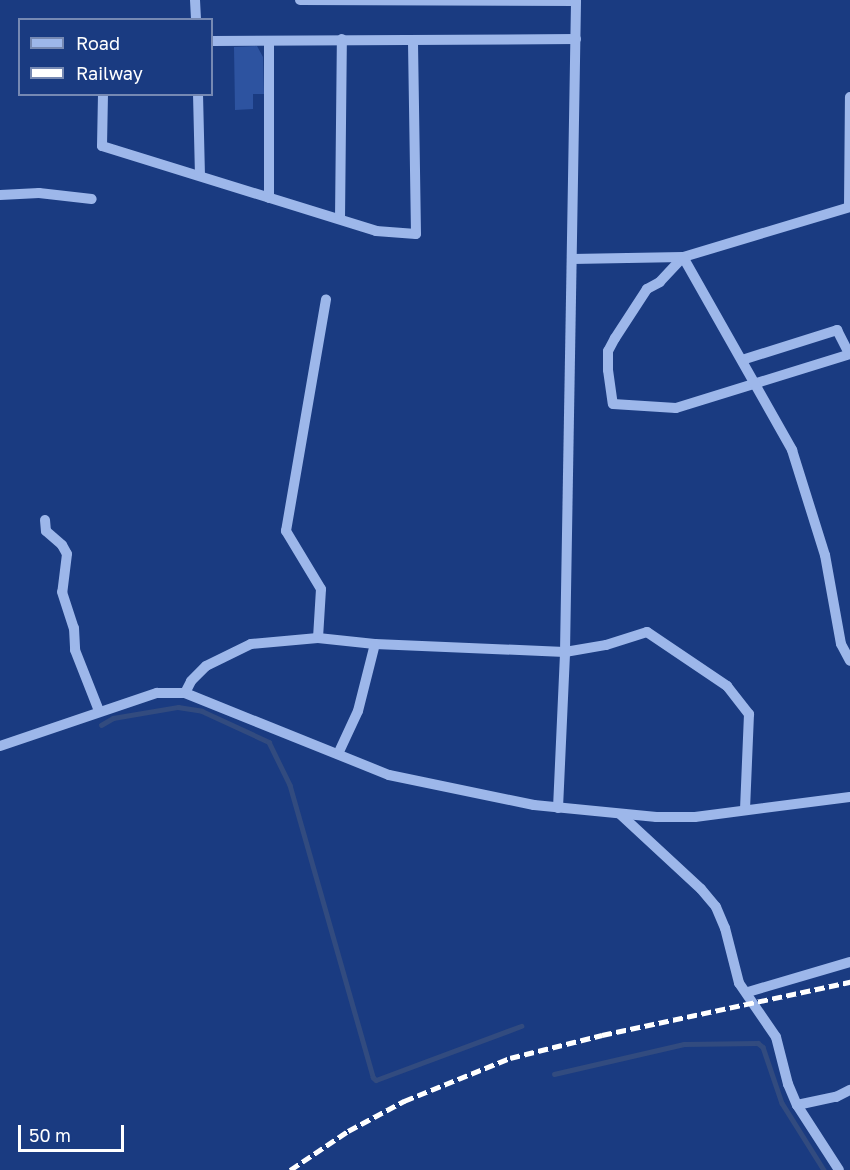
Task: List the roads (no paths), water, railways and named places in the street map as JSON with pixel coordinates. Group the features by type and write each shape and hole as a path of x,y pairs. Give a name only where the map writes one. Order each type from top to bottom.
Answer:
{"street":[{"path":"195,0 196,18"},
{"path":"300,0 576,1 565,652 558,807"},
{"path":"340,219 342,39"},
{"path":"213,41 576,39"},
{"path":"103,96 102,146 200,174 376,231 416,234 413,40"},
{"path":"269,41 269,198"},
{"path":"198,96 200,174"},
{"path":"572,259 683,257 849,207 850,97"},
{"path":"0,195 39,193 92,199"},
{"path":"683,257 792,450 825,555 841,644 850,661"},
{"path":"683,257 660,282 647,289 608,351 608,370 614,404 675,408 850,354 837,330 742,360"},
{"path":"318,638 321,589 286,531 326,299"},
{"path":"45,520 46,531 62,545 67,554 62,592 74,628 75,650 99,711"},
{"path":"185,693 191,681 206,666 251,644 318,638 375,644 565,652 606,645 647,632 727,686 749,714 745,810"},
{"path":"338,754 358,711 375,644"},
{"path":"0,746 157,693 185,693 389,775 558,807 620,814 695,817 850,797"},
{"path":"620,814 701,889 716,907 725,928 739,982 748,992 776,1038 788,1084 797,1105 839,1170"},
{"path":"748,992 850,962"},
{"path":"797,1105 836,1096 850,1090"}],"waterway":[{"path":"101,725 113,718 178,707 202,711 269,742 290,785 373,1077 376,1080 521,1026"},
{"path":"554,1074 684,1044 758,1043 763,1047 782,1103 824,1170"}],"railway":[{"path":"290,1170 348,1131 404,1101 510,1058 602,1035 850,982"}]}
